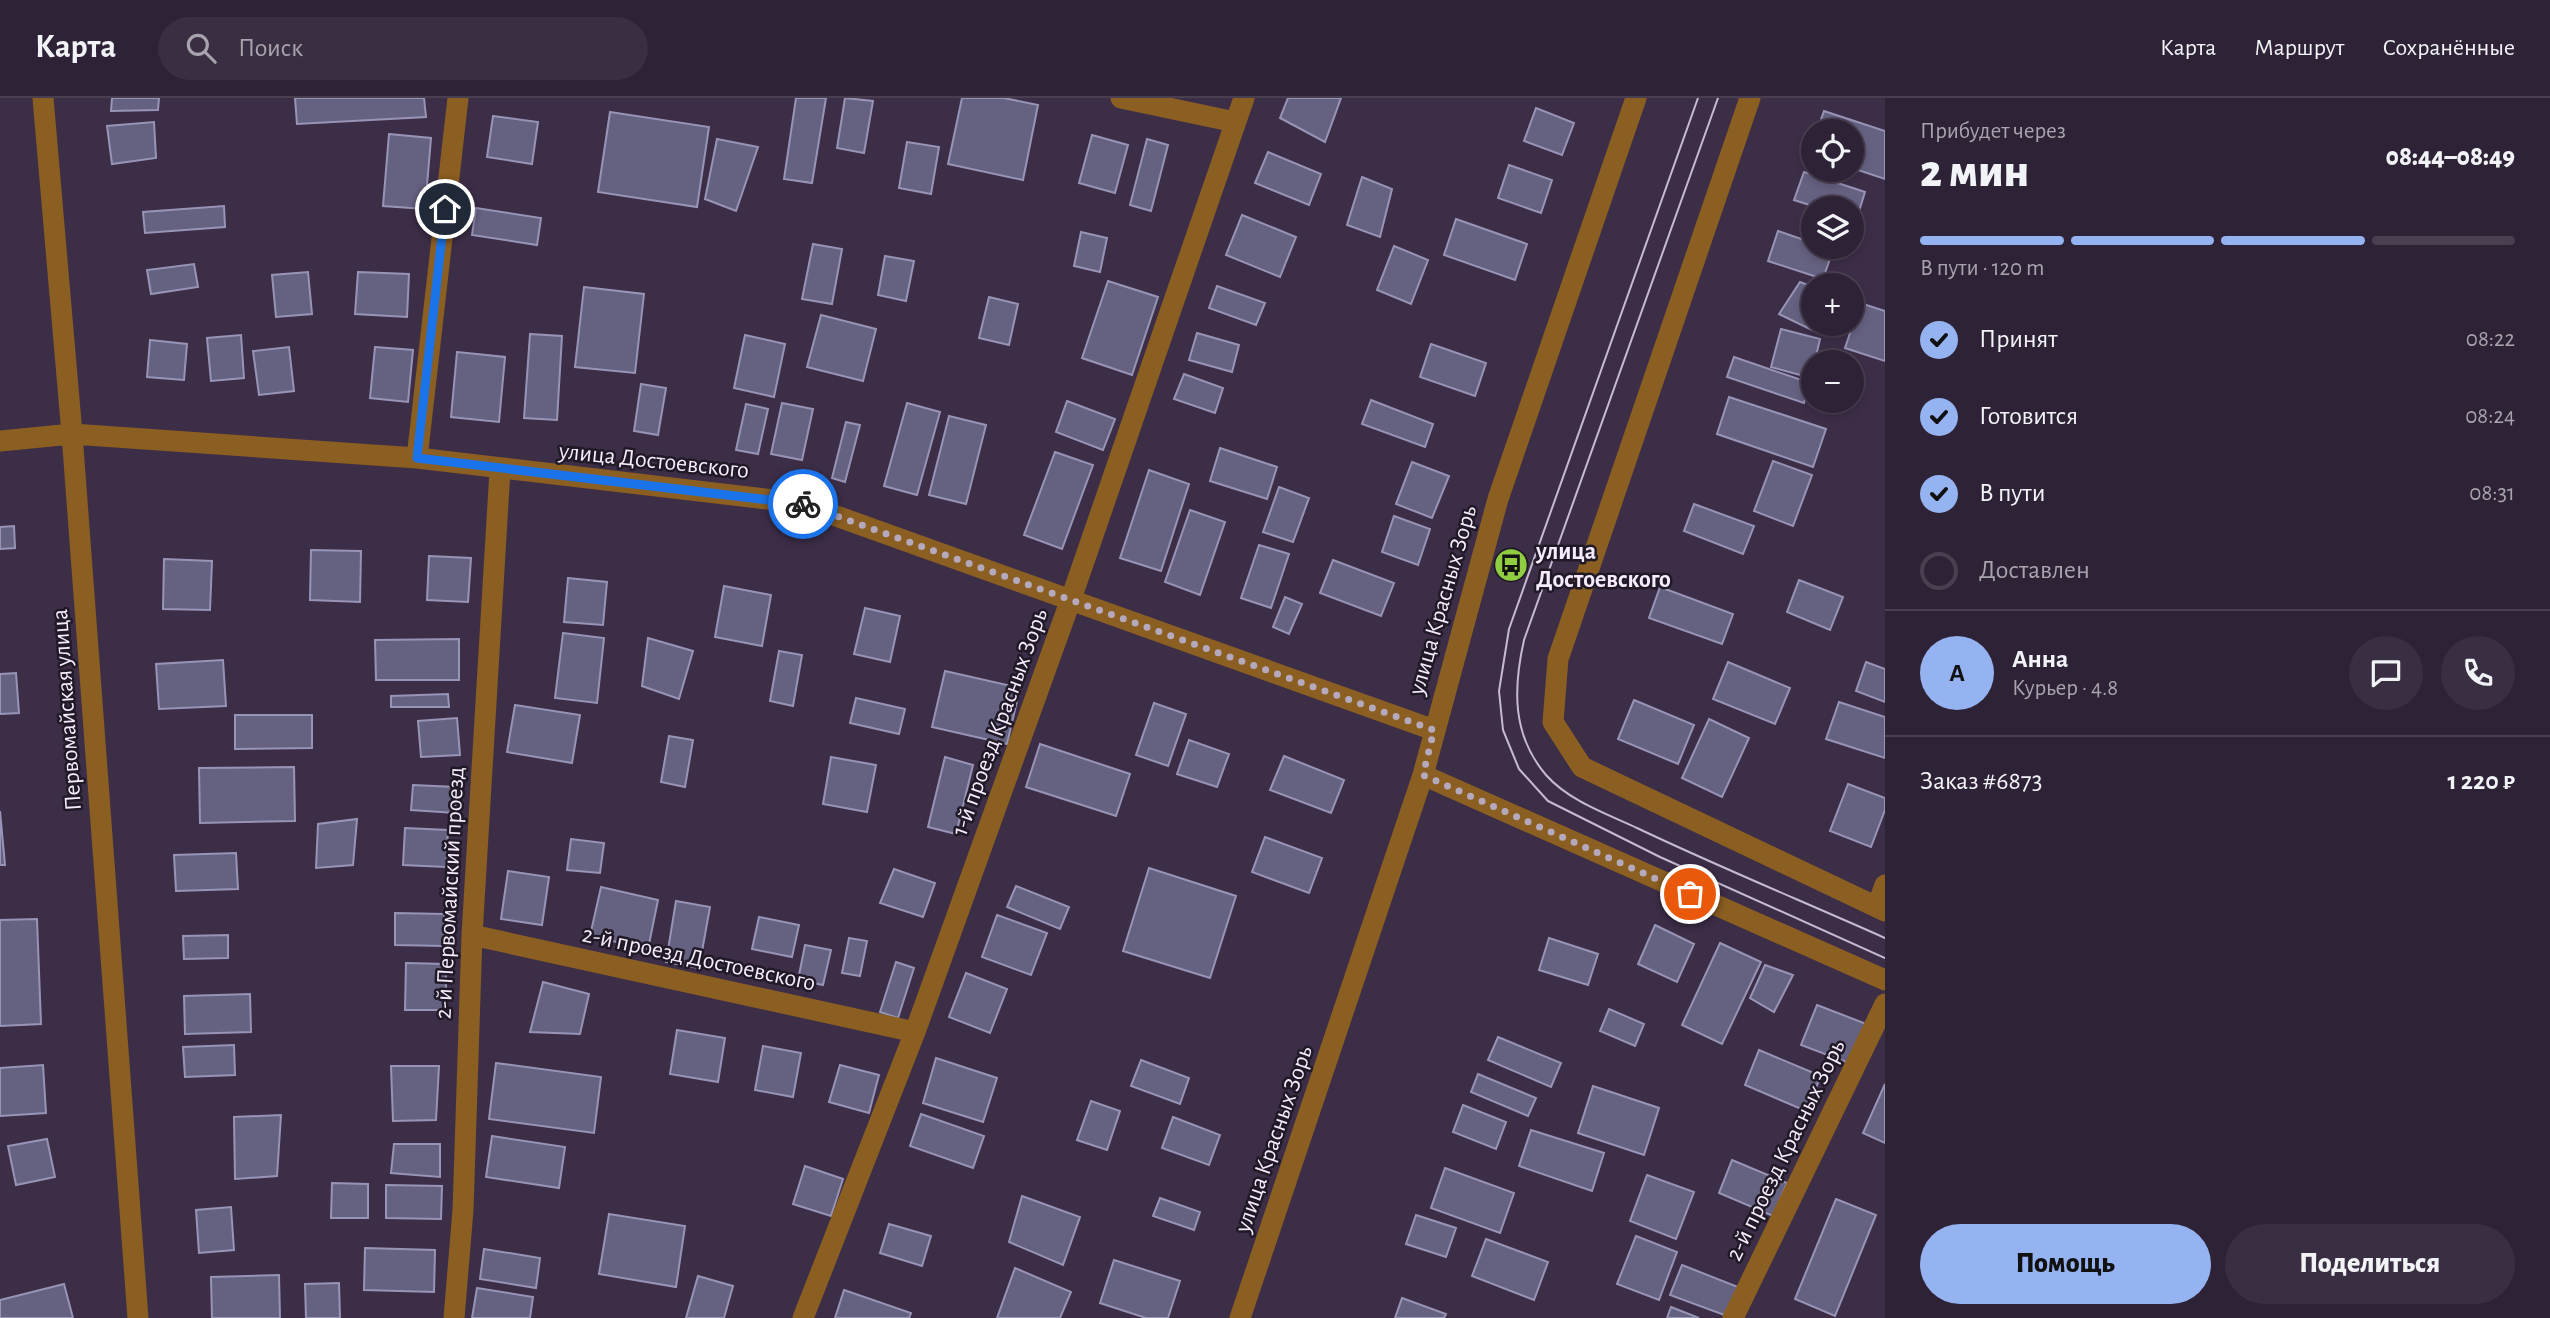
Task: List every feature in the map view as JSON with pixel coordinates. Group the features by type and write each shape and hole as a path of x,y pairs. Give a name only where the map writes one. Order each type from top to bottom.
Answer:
{"street":[{"name":"Первомайская улица","path":"43,98 72,434 138,1318"},
{"path":"417,458 458,98"},
{"path":"1121,98 1235,122"},
{"name":"1-й проезд Красных Зорь","path":"803,1318 915,1032 1071,599 1244,98"},
{"name":"улица Красных Зорь","path":"1240,1318 1423,775 1498,499 1636,98"},
{"path":"1750,98 1558,659 1553,722 1582,767 1881,909 1885,885"},
{"name":"улица Достоевского","path":"0,441 72,434 417,458 500,470 800,503 1434,730"},
{"name":"2-й Первомайский проезд","path":"454,1318 463,1210 472,935 500,470"},
{"path":"1423,775 1885,980"},
{"name":"2-й проезд Достоевского","path":"472,935 915,1032"},
{"name":"2-й проезд Красных Зорь","path":"1733,1318 1885,1004"}],"building":[{"path":"112,98 159,98 158,110 111,111"},
{"path":"295,98 424,98 426,117 297,124"},
{"path":"796,98 826,98 812,183 784,179"},
{"path":"845,98 873,101 864,153 837,148"},
{"path":"962,98 1004,98 1038,105 1023,180 948,164"},
{"path":"1288,98 1341,98 1325,142 1280,118"},
{"path":"1536,108 1574,123 1562,155 1524,141"},
{"path":"1824,111 1848,119 1821,119"},
{"path":"610,112 709,127 697,207 598,192"},
{"path":"493,116 538,122 532,164 487,157"},
{"path":"154,122 156,158 112,164 107,126"},
{"path":"1864,124 1885,131 1885,179 1864,172"},
{"path":"389,134 431,138 425,209 383,206"},
{"path":"1092,135 1128,145 1115,193 1079,183"},
{"path":"717,139 758,147 736,211 705,199"},
{"path":"1147,139 1168,145 1151,211 1130,205"},
{"path":"907,142 939,147 931,194 899,188"},
{"path":"1268,152 1321,174 1309,205 1255,183"},
{"path":"1509,165 1552,180 1541,213 1498,198"},
{"path":"1362,177 1392,189 1380,237 1347,225"},
{"path":"1801,180 1834,182 1865,192 1864,196 1801,196 1801,202 1794,200"},
{"path":"224,206 225,227 145,233 143,212"},
{"path":"476,208 541,218 537,245 472,235"},
{"path":"1242,215 1296,237 1280,277 1226,255"},
{"path":"1456,219 1527,244 1515,280 1444,255"},
{"path":"1778,231 1801,239 1801,259 1830,259 1825,273 1805,273 1768,261"},
{"path":"1081,232 1107,238 1100,272 1074,266"},
{"path":"813,244 842,249 832,304 802,299"},
{"path":"1394,246 1428,260 1411,304 1377,290"},
{"path":"885,256 914,261 906,301 878,295"},
{"path":"194,264 198,287 151,294 147,270"},
{"path":"308,272 312,314 276,317 272,275"},
{"path":"358,272 409,274 407,317 355,314"},
{"path":"1108,281 1158,297 1132,375 1082,358"},
{"path":"1800,282 1801,282 1801,325 1779,314"},
{"path":"1217,286 1265,303 1256,325 1209,308"},
{"path":"584,287 644,294 635,373 575,367"},
{"path":"989,297 1018,304 1009,345 979,338"},
{"path":"1864,304 1885,311 1885,361 1864,354 1864,350 1845,348 1849,336 1864,336"},
{"path":"821,315 876,329 863,381 807,367"},
{"path":"1781,329 1820,339 1817,350 1801,350 1801,375 1771,367"},
{"path":"1197,333 1239,345 1232,372 1189,360"},
{"path":"530,334 562,336 557,420 524,418"},
{"path":"241,335 244,378 211,381 207,338"},
{"path":"745,335 785,344 774,397 734,388"},
{"path":"150,340 187,344 184,380 147,377"},
{"path":"1431,344 1486,363 1475,396 1420,377"},
{"path":"289,347 294,391 259,395 253,351"},
{"path":"375,347 413,350 408,402 370,398"},
{"path":"457,352 505,357 499,422 451,417"},
{"path":"1734,357 1801,380 1801,402 1727,377"},
{"path":"1184,374 1223,388 1215,413 1174,399"},
{"path":"641,384 666,388 658,435 634,431"},
{"path":"1729,397 1826,429 1813,467 1717,434"},
{"path":"1371,400 1433,424 1425,447 1362,424"},
{"path":"1067,401 1115,419 1103,450 1056,432"},
{"path":"782,403 813,409 802,460 771,454"},
{"path":"907,403 940,412 917,495 884,486"},
{"path":"746,404 768,409 758,454 736,450"},
{"path":"949,416 986,425 966,504 929,495"},
{"path":"846,422 860,425 845,482 832,478"},
{"path":"1220,448 1277,467 1267,499 1210,481"},
{"path":"1055,452 1093,465 1062,549 1024,535"},
{"path":"1773,461 1812,475 1793,526 1754,511"},
{"path":"1412,462 1449,476 1432,518 1396,504"},
{"path":"1149,470 1189,484 1161,571 1120,558"},
{"path":"1279,487 1309,498 1293,542 1263,532"},
{"path":"1694,504 1754,526 1743,554 1684,531"},
{"path":"1190,510 1225,522 1200,595 1165,582"},
{"path":"1394,516 1430,529 1418,565 1382,552"},
{"path":"14,526 15,548 0,549 0,527"},
{"path":"1259,545 1289,554 1271,608 1241,598"},
{"path":"311,550 361,551 360,602 310,600"},
{"path":"429,556 471,558 468,602 427,600"},
{"path":"164,559 212,561 210,610 163,609"},
{"path":"1333,560 1394,583 1381,616 1320,593"},
{"path":"568,578 607,582 603,625 564,622"},
{"path":"1799,580 1843,597 1830,630 1787,612"},
{"path":"724,586 771,595 762,646 715,637"},
{"path":"1660,587 1733,614 1722,644 1649,618"},
{"path":"1285,597 1302,604 1289,634 1273,627"},
{"path":"865,608 900,616 890,662 854,654"},
{"path":"563,633 604,638 597,703 555,698"},
{"path":"648,638 693,651 679,699 642,686"},
{"path":"459,639 459,680 376,680 375,640"},
{"path":"779,651 802,655 793,706 770,701"},
{"path":"223,660 226,706 159,709 156,664"},
{"path":"1728,662 1790,688 1775,724 1713,699"},
{"path":"1866,662 1885,669 1885,702 1856,691"},
{"path":"945,671 1020,688 1007,744 932,727"},
{"path":"16,673 19,713 0,714 0,674"},
{"path":"448,694 449,707 391,707 391,696"},
{"path":"856,698 905,709 899,734 850,723"},
{"path":"1634,700 1694,725 1678,764 1618,739"},
{"path":"1839,702 1885,717 1885,758 1826,739"},
{"path":"1154,703 1186,714 1168,766 1136,755"},
{"path":"515,705 580,715 572,763 507,752"},
{"path":"235,715 312,715 312,748 235,749"},
{"path":"457,718 460,755 421,757 418,721"},
{"path":"1709,719 1749,738 1722,797 1682,778"},
{"path":"669,736 693,740 685,787 661,782"},
{"path":"1189,740 1229,754 1217,787 1177,774"},
{"path":"1040,744 1130,774 1116,816 1026,787"},
{"path":"1284,756 1344,780 1331,813 1270,790"},
{"path":"831,757 876,765 867,812 823,804"},
{"path":"945,757 973,765 956,834 928,827"},
{"path":"294,767 295,821 200,823 199,768"},
{"path":"1848,784 1885,798 1885,810 1871,847 1830,831"},
{"path":"413,785 456,787 455,813 411,810"},
{"path":"0,811 5,865 0,865"},
{"path":"357,819 353,865 316,868 318,824"},
{"path":"405,828 448,830 446,867 403,865"},
{"path":"1265,837 1322,858 1309,893 1252,872"},
{"path":"571,839 604,843 600,873 567,870"},
{"path":"236,853 238,889 176,891 174,855"},
{"path":"1149,868 1236,896 1210,978 1123,951"},
{"path":"894,869 935,883 923,917 880,903"},
{"path":"508,871 549,877 542,925 501,919"},
{"path":"1016,886 1069,907 1060,929 1007,907"},
{"path":"601,887 658,900 648,949 590,936"},
{"path":"676,901 710,907 699,968 666,962"},
{"path":"395,913 444,914 444,946 395,945"},
{"path":"997,915 1047,933 1031,975 982,957"},
{"path":"759,917 799,925 792,957 752,949"},
{"path":"37,919 41,1024 0,1026 0,920"},
{"path":"1655,925 1694,944 1677,982 1638,964"},
{"path":"228,935 228,958 184,959 183,936"},
{"path":"849,938 867,941 860,976 842,973"},
{"path":"1549,938 1598,954 1588,985 1539,970"},
{"path":"1720,943 1761,962 1722,1044 1682,1025"},
{"path":"805,945 831,950 823,985 798,980"},
{"path":"896,962 914,968 898,1018 880,1012"},
{"path":"406,963 446,964 446,1010 405,1010"},
{"path":"1765,965 1793,975 1774,1012 1750,998"},
{"path":"966,973 1007,989 990,1033 949,1017"},
{"path":"543,982 589,994 580,1034 530,1032"},
{"path":"250,994 251,1032 185,1034 184,996"},
{"path":"1817,1005 1869,1025 1854,1065 1801,1045"},
{"path":"1609,1009 1644,1024 1635,1046 1600,1031"},
{"path":"677,1030 725,1038 718,1082 670,1074"},
{"path":"1498,1037 1561,1063 1551,1087 1488,1060"},
{"path":"234,1045 235,1075 185,1077 183,1047"},
{"path":"763,1046 801,1053 793,1097 755,1090"},
{"path":"1759,1050 1821,1076 1806,1111 1745,1085"},
{"path":"936,1058 997,1078 983,1122 923,1103"},
{"path":"1141,1060 1189,1078 1180,1104 1131,1086"},
{"path":"496,1063 601,1077 594,1133 489,1119"},
{"path":"43,1065 46,1113 0,1116 0,1068"},
{"path":"840,1065 879,1075 869,1113 829,1102"},
{"path":"391,1066 439,1066 436,1120 393,1121"},
{"path":"1478,1074 1536,1098 1528,1116 1471,1092"},
{"path":"1885,1084 1885,1143 1863,1133"},
{"path":"1593,1086 1659,1108 1644,1155 1578,1133"},
{"path":"1091,1101 1120,1111 1107,1150 1077,1140"},
{"path":"1463,1105 1506,1122 1496,1149 1453,1132"},
{"path":"921,1114 984,1136 973,1168 910,1146"},
{"path":"281,1115 277,1176 235,1179 234,1117"},
{"path":"1173,1117 1220,1135 1209,1165 1162,1148"},
{"path":"1531,1130 1604,1153 1592,1191 1519,1166"},
{"path":"492,1136 565,1147 559,1188 486,1177"},
{"path":"47,1139 55,1177 16,1185 8,1146"},
{"path":"394,1144 440,1144 440,1177 391,1173"},
{"path":"1732,1160 1787,1183 1773,1216 1719,1193"},
{"path":"805,1166 843,1179 831,1216 793,1204"},
{"path":"1445,1168 1514,1193 1500,1233 1431,1208"},
{"path":"1647,1175 1694,1192 1676,1239 1630,1221"},
{"path":"332,1183 368,1184 368,1218 331,1218"},
{"path":"386,1185 442,1186 441,1219 386,1218"},
{"path":"1022,1196 1080,1217 1063,1265 1009,1242"},
{"path":"1160,1198 1200,1212 1194,1230 1153,1216"},
{"path":"1836,1199 1876,1215 1835,1316 1795,1299"},
{"path":"231,1207 234,1250 199,1253 196,1210"},
{"path":"609,1214 685,1226 676,1287 599,1274"},
{"path":"1416,1215 1456,1228 1446,1257 1406,1244"},
{"path":"889,1224 931,1236 922,1266 880,1253"},
{"path":"1636,1236 1677,1252 1659,1300 1617,1284"},
{"path":"1486,1239 1548,1262 1534,1300 1472,1276"},
{"path":"365,1248 435,1250 434,1292 364,1290"},
{"path":"484,1249 540,1258 536,1288 480,1279"},
{"path":"1114,1260 1180,1281 1168,1318 1146,1318 1100,1303"},
{"path":"1682,1265 1738,1287 1727,1316 1670,1295"},
{"path":"1015,1268 1071,1292 1060,1318 997,1318"},
{"path":"279,1275 280,1318 212,1318 211,1277"},
{"path":"698,1276 733,1286 724,1318 686,1318"},
{"path":"339,1283 340,1318 306,1318 305,1284"},
{"path":"64,1284 73,1318 0,1318 0,1300"},
{"path":"477,1288 533,1297 530,1318 472,1318"},
{"path":"844,1290 911,1313 909,1318 835,1318"},
{"path":"1402,1298 1446,1314 1444,1318 1395,1318"},
{"path":"1671,1307 1699,1318 1667,1318"}],"tram line":[{"path":"1698,98 1509,629 1499,691 1503,730 1519,769 1548,801 1660,857 1885,958"},
{"path":"1718,98 1524,640 1517,694 1521,728 1535,760 1546,775 1577,800 1885,938"}],"way so far":[{"path":"803,504 1434,730 1423,775 1690,894"}],"place":[{"name":"улица Достоевского","path":"1511,565"}],"route":[{"path":"445,209 417,458 803,504"}]}
